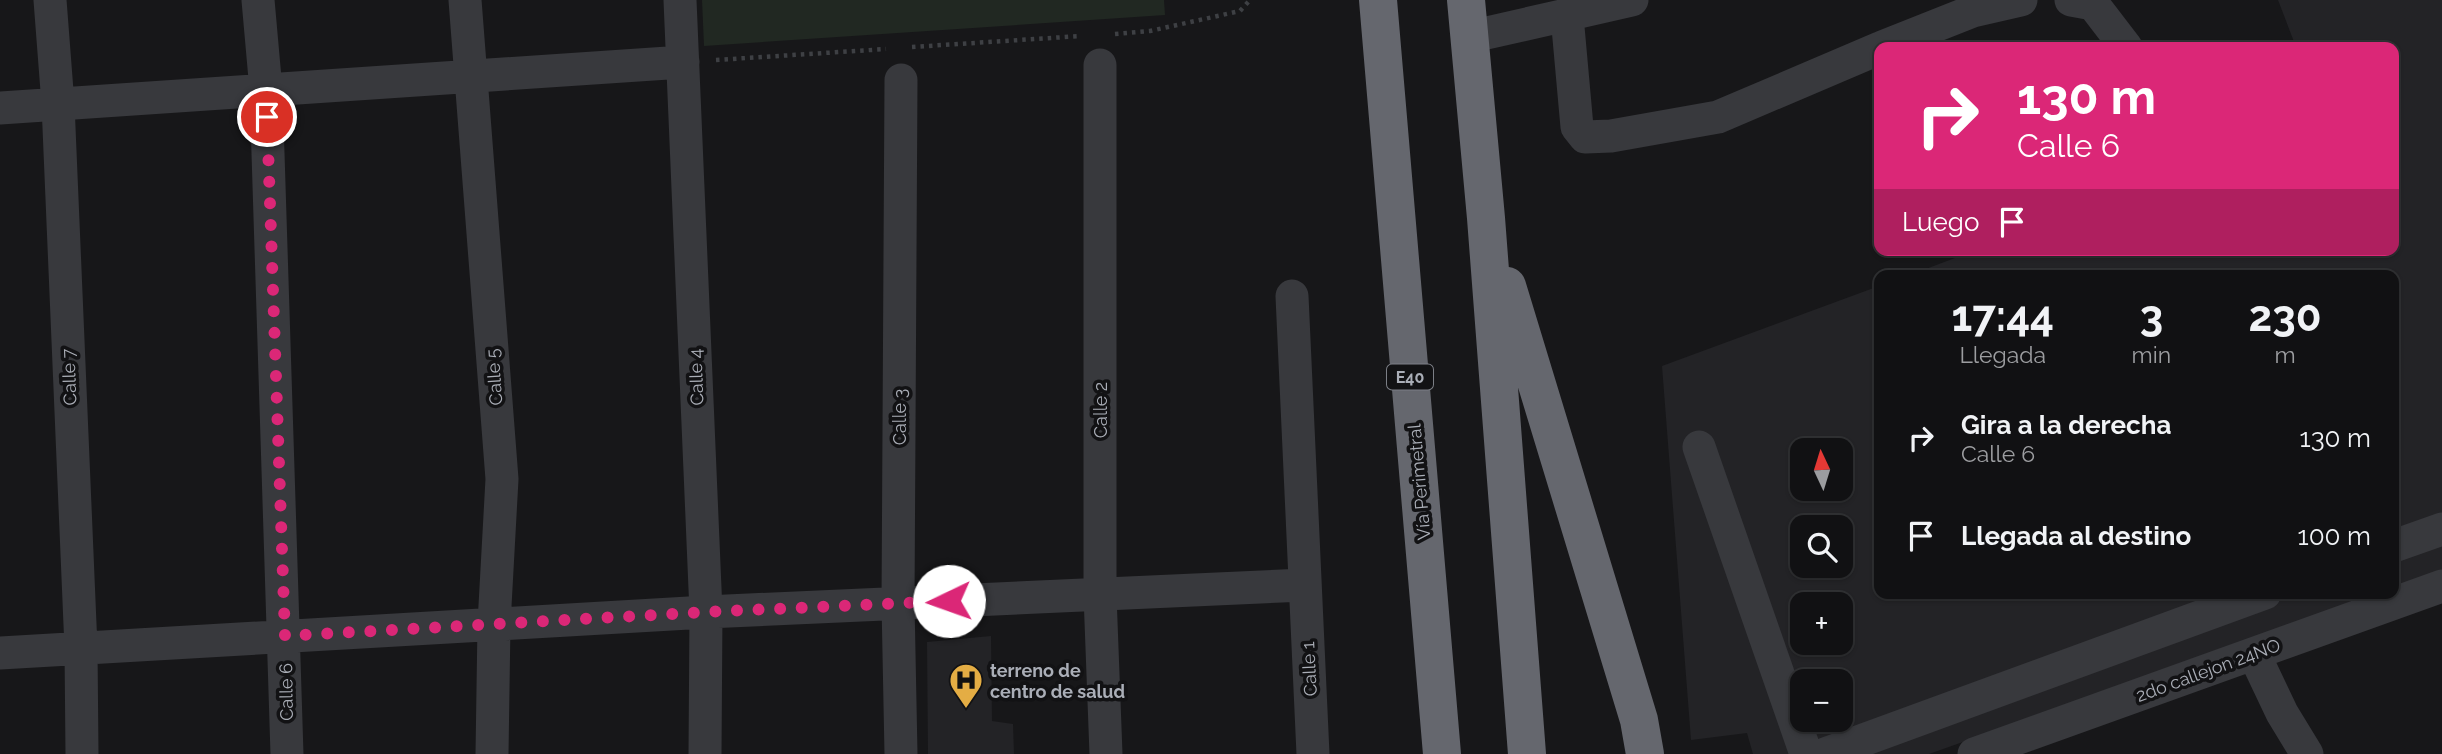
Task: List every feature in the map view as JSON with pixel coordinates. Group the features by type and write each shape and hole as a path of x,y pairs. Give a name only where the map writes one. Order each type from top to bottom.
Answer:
{"highway":[{"name":"Vía Perimetral","path":"1378,0 1438,742"},
{"path":"1466,0 1486,218 1527,754"},
{"path":"1486,218 1639,720 1645,754"}],"street":[{"name":"Calle 7","path":"50,0 58,104 81,648 82,754"},
{"name":"Calle 6","path":"258,0 266,90 287,754"},
{"name":"Calle 5","path":"465,0 502,479 494,624 492,754"},
{"name":"Calle 4","path":"680,0 706,612 705,754"},
{"path":"1469,37 1632,0"},
{"path":"1896,42 1973,11 2021,0"},
{"path":"2071,0 2093,4 2122,42"},
{"path":"1567,16 1577,127 1585,137 1611,136 1718,117 1874,51"},
{"name":"Calle 2","path":"1105,50 1100,594 1106,754"},
{"path":"0,108 682,62"},
{"name":"Calle 3","path":"901,80 898,603 901,754"},
{"name":"Calle 1","path":"1292,296 1313,754"},
{"path":"1699,447 1806,754"},
{"path":"2399,544 2442,528"},
{"path":"0,653 706,612 1305,585"},
{"name":"2do callejon 24NO","path":"1974,754 2442,586"},
{"path":"1825,754 2249,599"},
{"path":"2254,654 2282,713 2306,754"}],"path":[{"path":"1105,50 1150,31 1240,11 1250,0"},
{"path":"903,47 1082,36"},
{"path":"682,62 889,48"}],"shaded area":[{"path":"702,0 1164,0 1165,15 704,46"},
{"path":"2278,0 2442,0 2442,573 2399,588 2399,270 1923,270 1960,256 2399,256 2399,42 2294,42"},
{"path":"1874,288 1874,599 2367,599 1929,754 1753,754 1747,733 1691,740 1662,366"},
{"path":"991,636 992,721 1013,724 1014,754 928,754 927,642"}],"place":[{"name":"terreno de centro de salud","path":"966,710"}],"route":[{"path":"267,117 285,636 949,601"}]}
